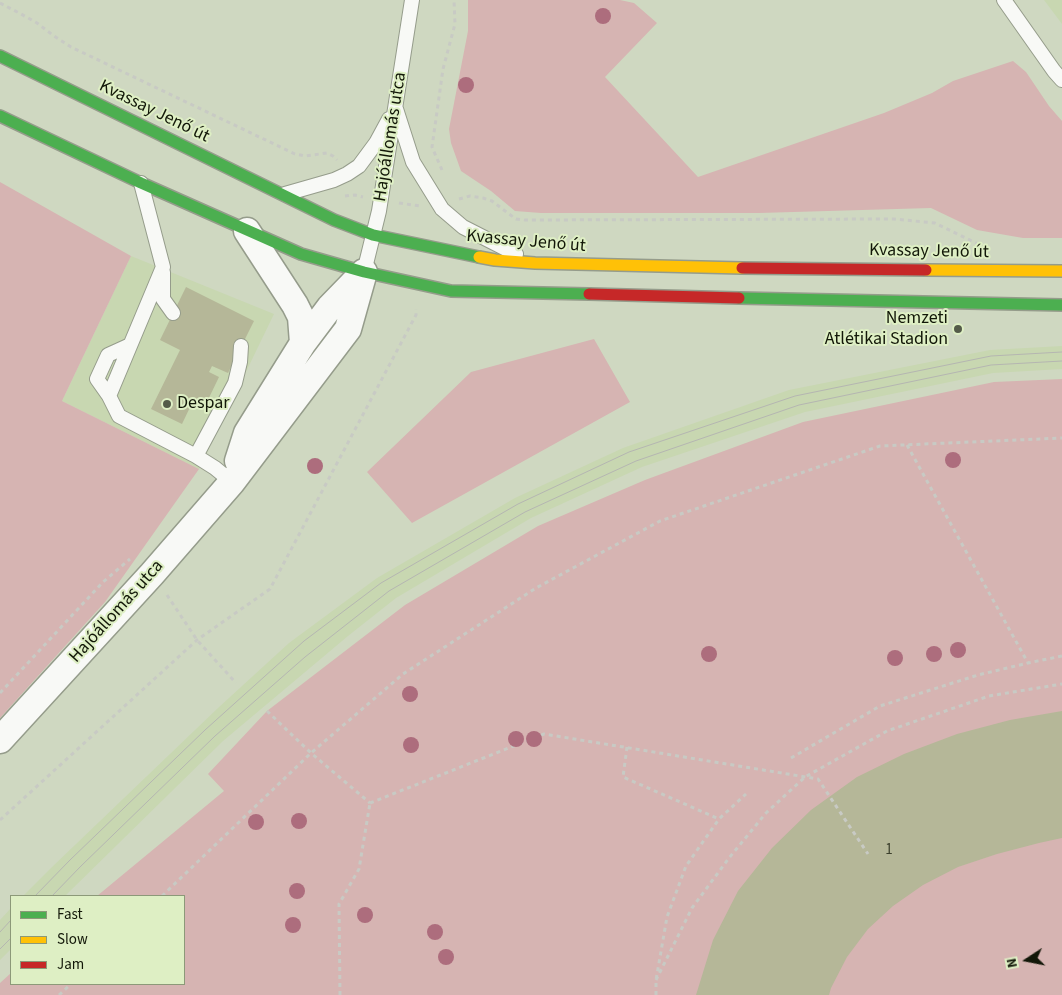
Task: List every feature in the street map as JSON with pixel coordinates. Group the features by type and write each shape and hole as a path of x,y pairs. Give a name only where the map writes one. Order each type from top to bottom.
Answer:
{"main road":[{"name":"Kvassay Jenő út","path":"0,56 334,220 373,235 438,250 495,260 535,263 680,267 1062,271"},
{"path":"0,116 140,183 301,254 364,272 451,292 1062,305"}],"street":[{"path":"246,230 296,304 301,317 303,343"},
{"name":"Hajóállomás utca","path":"232,482 247,433 303,343 330,307 364,272"},
{"name":"Hajóállomás utca","path":"0,740 152,574 232,482 348,329 364,272"}],"lane":[{"name":"Hajóállomás utca","path":"364,272 380,200 412,0"},
{"path":"1004,0 1059,73"},
{"path":"282,194 334,180 359,166 376,143 395,107"},
{"path":"395,107 413,162 442,210 463,228 535,263"},
{"path":"140,183 163,267 163,299 173,313"},
{"path":"163,267 109,396 119,416 196,456 232,482"},
{"path":"196,456 235,383 240,362 241,346"}],"path":[{"path":"355,195 419,207 449,188 432,147 443,69 455,24 454,0"},
{"path":"0,4 37,23 71,47 295,154 305,156 327,153 333,156"},
{"path":"458,199 470,196 483,198 492,201 516,219 525,220 894,219 935,223 982,245"},
{"path":"0,820 197,640 270,589 416,315"},
{"path":"163,895 311,753 403,674 536,588 660,521 880,446 1062,438"},
{"path":"907,445 1028,663"},
{"path":"0,693 103,582 132,557"},
{"path":"152,574 197,640 236,683"},
{"path":"791,758 880,706 978,675 1062,656"},
{"path":"656,980 692,908 729,858 766,814 805,777 887,730 989,696 1062,684"},
{"path":"267,711 311,753 370,803"},
{"path":"370,803 544,734 818,779 868,854"},
{"path":"627,747 623,777 719,819"},
{"path":"656,995 656,980 667,917 686,866 719,819 746,794"},
{"path":"340,995 339,904 359,869 370,803"},
{"path":"59,995 70,985"}],"shaded area":[{"path":"468,0 620,0 634,3 657,23 605,77 698,177 884,113 932,93 953,81 1013,61 1026,72 1049,106 1062,121 1062,238 1023,238 977,230 931,208 759,213 541,213 515,211 491,191 461,171 451,143 449,129 468,31"},
{"path":"1044,0 1062,0 1062,24"},
{"path":"0,182 131,256 62,401 199,469 105,602 0,718"},
{"path":"131,256 274,314 199,469 62,401"},
{"path":"594,339 630,402 412,523 367,472 471,372"},
{"path":"1062,346 1062,369 993,373 805,412 642,467 531,518 396,598 348,636 223,741 66,895 24,895 218,708 289,643 377,578 515,498 623,448 789,390 990,350"},
{"path":"1062,379 1062,995 0,995 0,983 10,974 10,985 185,985 185,895 98,895 224,791 208,774 267,711 405,605 538,526 645,480 803,422 994,382"},
{"path":"10,909 10,950 0,960 0,920"}],"building":[{"path":"186,287 254,321 228,373 212,366 209,372 219,377 205,406 193,401 182,424 151,409 180,350 160,340"},
{"path":"1062,711 1062,838 997,854 958,867 923,885 893,906 868,929 847,957 829,995 696,995 713,940 738,891 772,848 811,810 857,777 904,754 957,734 1010,720"}],"tram line":[{"path":"36,895 205,730 304,641 381,583 518,504 629,452 795,396 991,356 1062,352"},
{"path":"53,895 215,736 305,657 389,591 525,512 636,461 799,405 991,365 1062,361"},
{"path":"0,932 10,921"},
{"path":"0,949 10,939"}],"traffic: fast":[{"path":"0,56 334,220 373,235 479,257"},
{"path":"0,116 141,183 301,254 364,272 451,291 589,294"},
{"path":"739,298 1062,305"}],"traffic: slow":[{"path":"479,257 535,263 742,268"},
{"path":"926,270 1062,271"}],"traffic: jam":[{"path":"742,268 926,270"},
{"path":"589,294 739,298"}],"place":[{"name":"Nemzeti Atlétikai Stadion","path":"958,329"},
{"name":"Despar","path":"167,404"}]}
